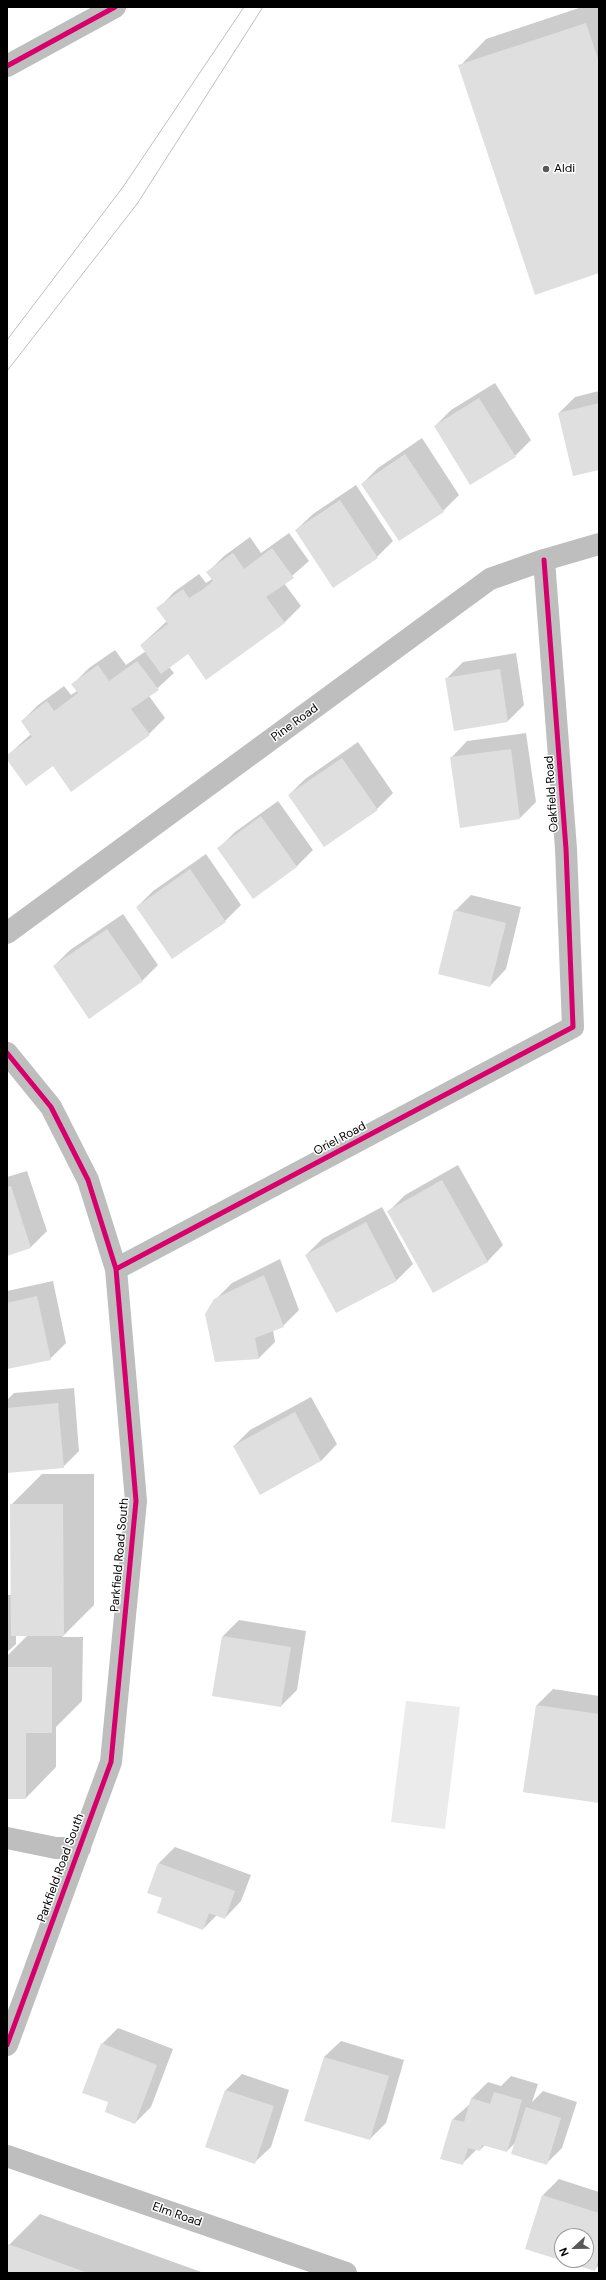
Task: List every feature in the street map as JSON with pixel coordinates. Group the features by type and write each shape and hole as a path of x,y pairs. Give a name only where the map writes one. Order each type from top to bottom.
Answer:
{"street":[{"path":"7,66 115,7"},
{"name":"Pine Road","path":"7,933 490,579 544,560 599,544"},
{"name":"Oakfield Road","path":"544,560 566,849 573,1027"},
{"name":"Oriel Road","path":"116,1269 573,1027"},
{"name":"Parkfield Road South","path":"7,1053 51,1107 88,1180 116,1269 136,1501 111,1762 7,2045"},
{"path":"7,1838 56,1848 80,1848"},
{"name":"Elm Road","path":"7,2156 346,2273"}],"shaded area":[{"path":"406,1701 460,1707 445,1829 391,1822"}],"building":[{"name":"Aldi","path":"586,23 599,62 599,273 535,295 458,65"},
{"path":"479,398 516,457 470,485 434,426"},
{"path":"599,403 599,470 573,476 558,413"},
{"path":"405,454 444,512 399,541 361,484"},
{"path":"340,500 378,558 333,588 295,530"},
{"path":"272,548 294,578 266,597 285,623 206,680 188,654 161,674 140,645 168,624 156,608 183,589 189,598 202,590 213,581 206,572 233,553 244,569"},
{"path":"137,661 159,690 131,709 150,735 71,792 53,766 26,786 7,760 7,755 32,737 21,721 47,701 54,711 78,693 71,684 98,665 109,681"},
{"path":"500,669 508,722 454,731 445,678"},
{"path":"511,749 520,819 460,828 450,757"},
{"path":"342,758 378,810 324,847 288,795"},
{"path":"261,816 297,867 253,899 217,848"},
{"path":"190,869 226,922 172,959 136,907"},
{"path":"454,910 506,923 490,987 438,974"},
{"path":"107,929 143,981 89,1019 53,966"},
{"path":"442,1180 488,1262 433,1293 387,1211"},
{"path":"11,1186 31,1248 7,1256 7,1187"},
{"path":"366,1222 397,1281 336,1313 305,1255"},
{"path":"264,1275 284,1327 255,1338 259,1359 215,1362 205,1314 214,1299"},
{"path":"37,1296 51,1360 7,1369 7,1303"},
{"path":"58,1403 64,1468 7,1473 7,1408"},
{"path":"295,1412 321,1461 260,1495 233,1446"},
{"path":"10,1504 63,1504 64,1636 11,1636"},
{"path":"222,1636 291,1647 281,1707 212,1696"},
{"path":"7,1667 52,1667 52,1733 26,1733 26,1799 7,1799"},
{"path":"536,1705 599,1714 599,1803 523,1792"},
{"path":"158,1863 235,1891 225,1919 209,1913 203,1930 157,1913 162,1898 147,1893"},
{"path":"101,2043 157,2065 135,2124 105,2112 108,2102 82,2093"},
{"path":"324,2057 389,2076 370,2140 304,2121"},
{"path":"225,2090 274,2106 255,2164 205,2147"},
{"path":"494,2092 522,2100 507,2152 482,2145 480,2151 468,2148 463,2165 440,2159 452,2119 464,2122 471,2098 490,2104"},
{"path":"526,2107 561,2118 547,2165 511,2154"},
{"path":"542,2195 599,2213 599,2257 595,2271 585,2268 594,2268 594,2228 554,2228 554,2258 525,2249"},
{"path":"8,2244 88,2273 7,2273"}],"tram line":[{"path":"7,340 123,187 244,7"},
{"path":"7,371 137,204 263,7"}],"cycle path":[{"path":"7,66 115,7"},
{"path":"116,1269 573,1027 566,849 544,560"},
{"path":"7,1053 51,1107 88,1180 116,1269 136,1501 111,1762 7,2045"}],"place":[{"name":"Aldi","path":"546,169"}]}
